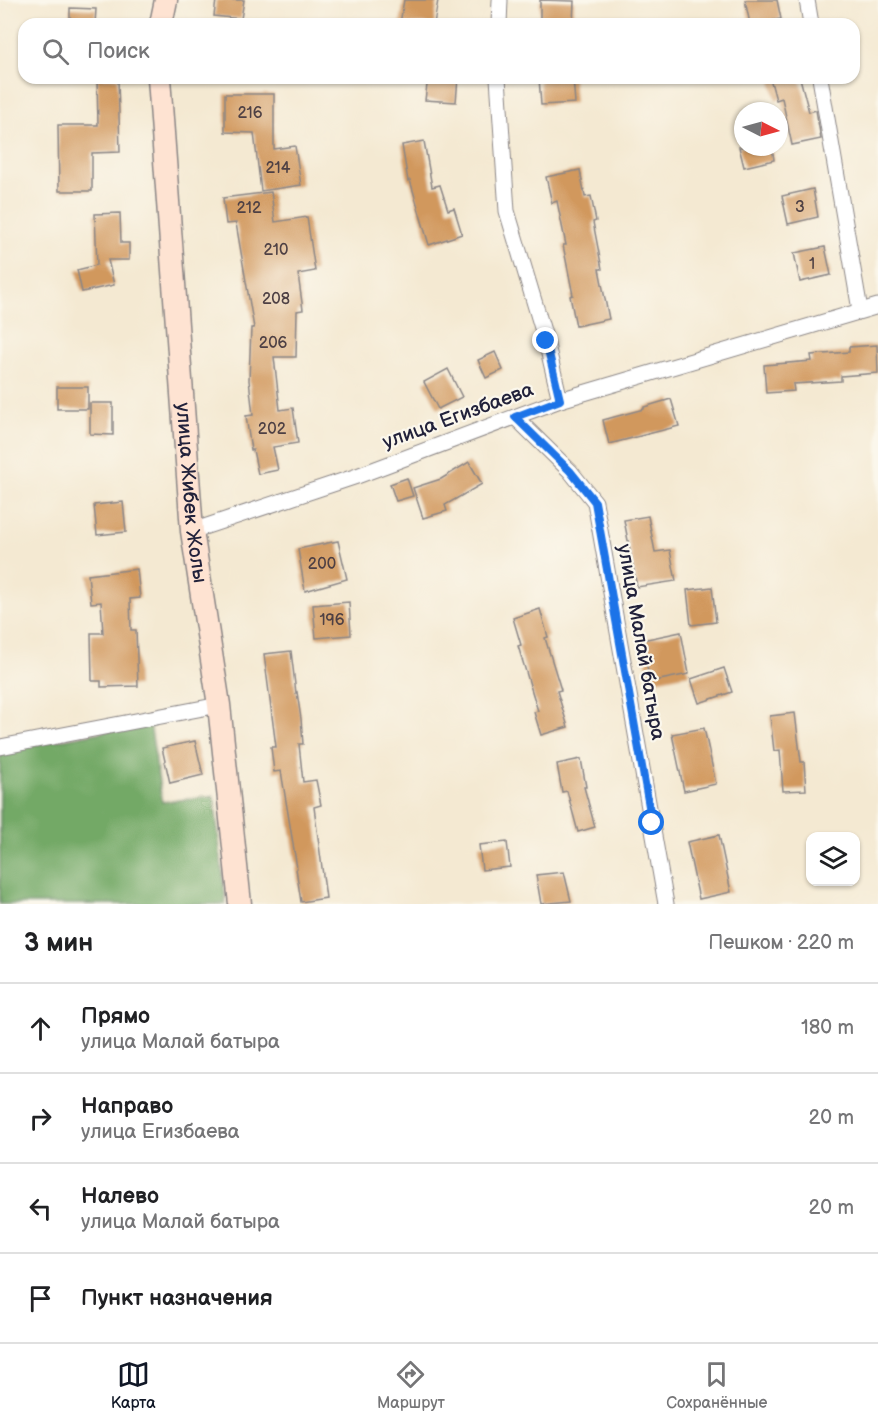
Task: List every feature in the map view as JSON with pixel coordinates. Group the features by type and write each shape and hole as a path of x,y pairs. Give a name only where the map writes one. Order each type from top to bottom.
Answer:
{"main road":[{"path":"162,18 166,0"},
{"name":"улица Жибек Жолы","path":"159,84 192,531 219,705 240,904"}],"street":[{"path":"499,18 500,0"},
{"path":"807,0 810,18"},
{"path":"498,84 507,211 546,341 560,400"},
{"path":"821,84 860,310"},
{"name":"улица Егизбаева","path":"192,531 357,476 560,400 878,306"},
{"name":"улица Малай батыра","path":"515,417 570,471 595,502 666,904"},
{"path":"0,747 219,705"}],"green space":[{"path":"150,723 162,802 214,796 226,904 0,904 0,751"}],"building":[{"path":"216,0 244,0 241,18 214,16"},
{"path":"404,0 438,0 435,18 401,18"},
{"path":"540,0 574,1 573,18 540,18"},
{"path":"745,0 777,0 781,18 749,18"},
{"path":"70,8 96,9 95,18 70,18"},
{"path":"97,84 118,84 120,152 92,153 92,191 59,191 58,125 98,125"},
{"path":"427,84 458,84 456,102 425,100"},
{"path":"539,84 573,84 575,103 541,105"},
{"path":"772,84 802,84 809,112 816,110 821,139 792,145 788,126 788,102 783,102 782,98 776,100"},
{"path":"225,94 274,94 274,149 295,146 301,185 261,191 254,133 225,132"},
{"path":"424,141 432,187 440,185 448,210 454,208 462,234 429,245 410,180 408,181 402,145"},
{"path":"741,156 773,156 774,160 744,167"},
{"path":"580,170 585,197 591,196 596,221 593,222 602,269 599,269 609,319 576,326 570,296 573,295 563,245 566,245 557,201 552,203 546,177"},
{"path":"813,189 818,217 788,224 782,196"},
{"path":"271,192 275,222 307,217 315,271 298,274 303,310 297,311 296,357 274,357 280,410 293,408 298,443 273,447 278,470 258,474 253,450 251,450 246,416 253,415 249,380 251,328 254,328 236,223 226,224 223,198"},
{"path":"120,213 121,243 129,243 129,260 108,260 114,285 82,292 77,270 97,265 95,214"},
{"path":"825,247 831,275 800,282 794,253"},
{"path":"877,345 878,373 841,376 841,381 793,384 794,391 766,393 764,365 812,361 811,355 849,352 849,347"},
{"path":"495,352 503,370 486,378 478,360"},
{"path":"448,369 462,397 438,409 424,382"},
{"path":"57,387 88,387 88,409 57,409"},
{"path":"671,399 679,426 609,444 603,420"},
{"path":"90,403 113,403 113,435 90,434"},
{"path":"469,462 482,484 445,505 447,511 423,518 413,488 441,479"},
{"path":"407,478 413,496 396,501 390,484"},
{"path":"123,502 126,532 97,535 94,505"},
{"path":"648,516 655,552 670,550 676,581 637,587 624,520"},
{"path":"338,541 347,579 305,591 298,549"},
{"path":"137,569 140,598 130,599 131,630 136,630 138,686 101,687 101,681 92,681 91,633 103,633 101,602 91,603 88,575"},
{"path":"712,587 716,622 691,625 687,590"},
{"path":"349,602 351,635 316,638 313,605"},
{"path":"540,609 548,637 545,638 561,690 557,691 568,727 541,735 534,712 538,711 518,646 521,645 513,618"},
{"path":"681,632 689,674 650,682 642,640"},
{"path":"291,651 301,719 303,744 299,744 303,782 316,780 321,805 314,807 326,898 301,902 281,771 274,772 271,747 276,747 264,654"},
{"path":"724,668 732,692 699,703 691,679"},
{"path":"795,713 801,762 804,762 806,790 783,791 780,750 774,751 770,716"},
{"path":"704,728 716,784 684,791 672,734"},
{"path":"195,741 203,775 170,783 162,748"},
{"path":"581,759 586,787 584,787 595,827 578,832 567,791 562,792 557,764"},
{"path":"719,835 731,892 699,899 687,842"},
{"path":"507,842 510,867 482,870 479,845"},
{"path":"564,872 571,901 541,904 536,875"}],"route":[{"path":"546,341 560,400 515,417 570,471 595,502 652,823"}]}
